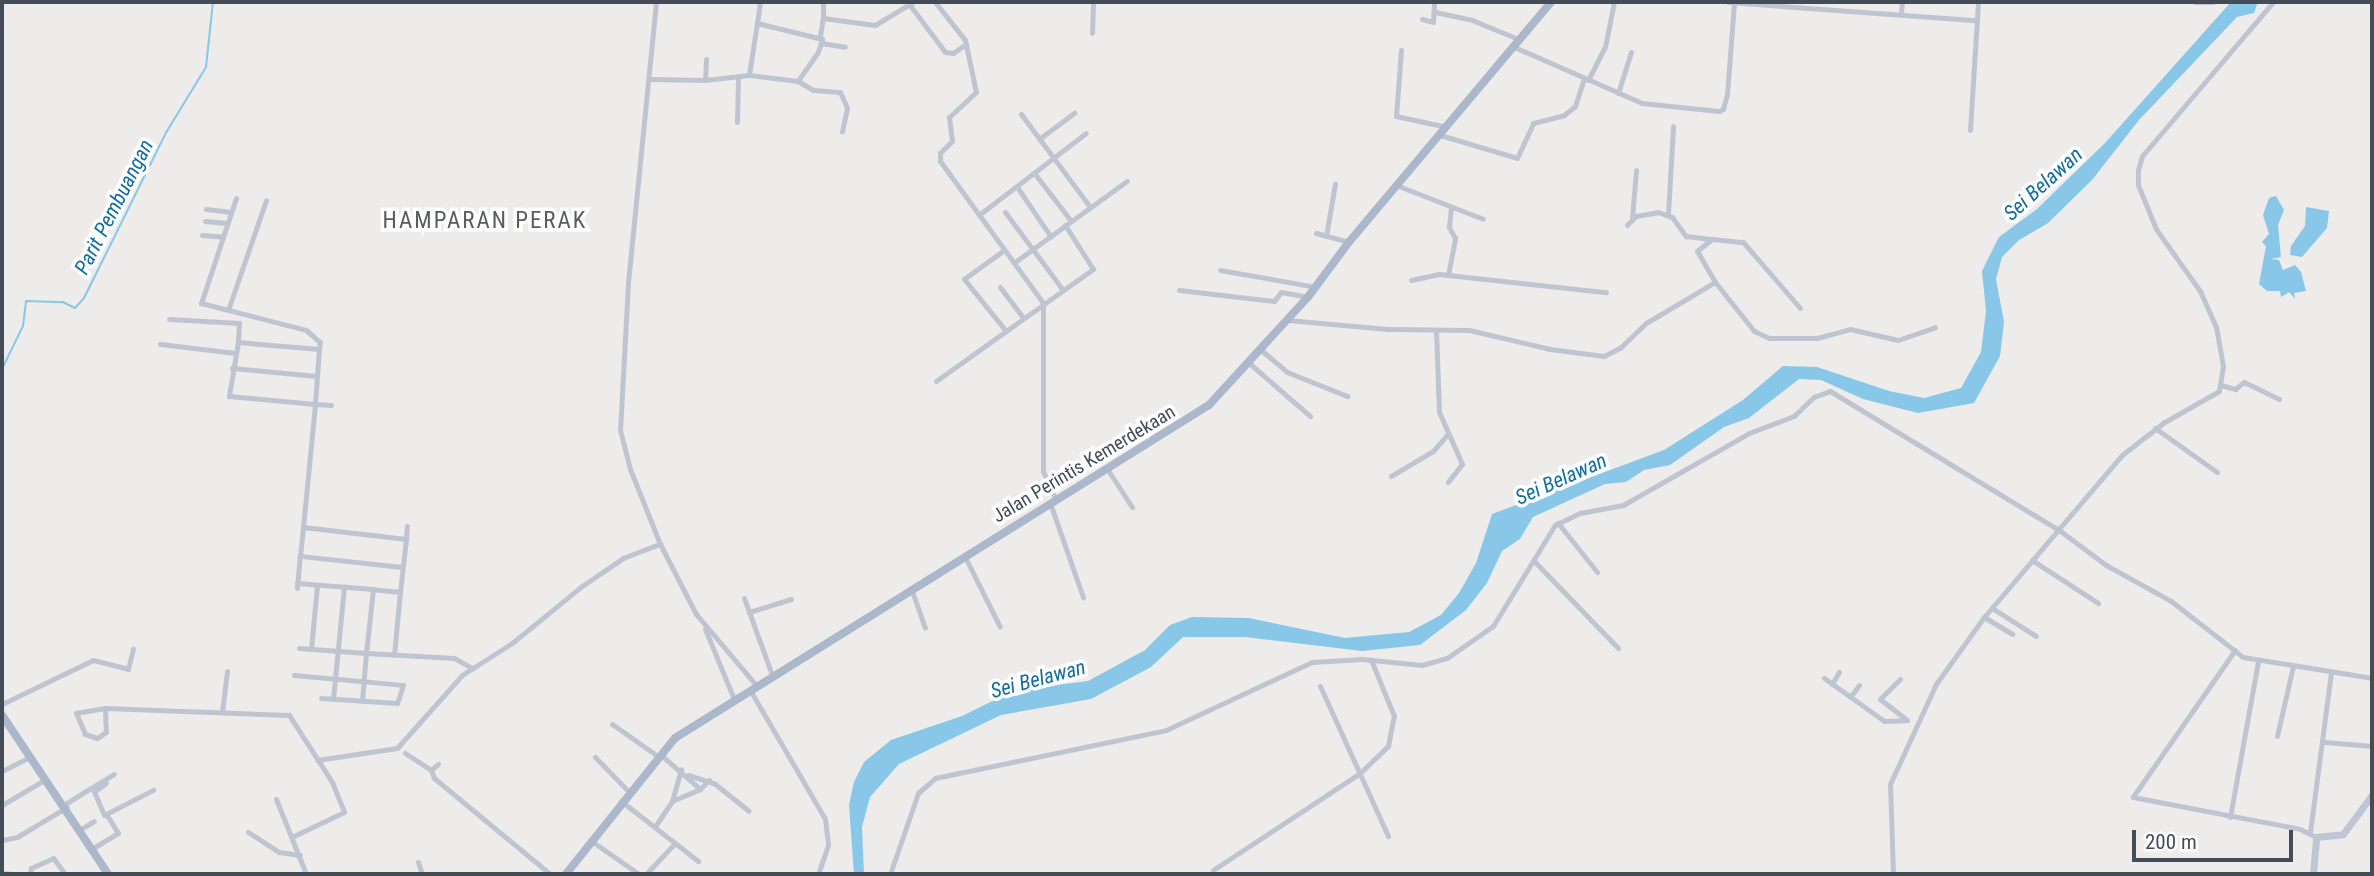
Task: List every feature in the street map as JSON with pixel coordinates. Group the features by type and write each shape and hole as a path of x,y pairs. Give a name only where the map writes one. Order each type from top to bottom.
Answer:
{"main road":[{"name":"Jalan Perintis Kemerdekaan","path":"566,874 621,801 675,738 964,555 1204,410 1308,297 1349,242 1551,2"},
{"path":"2,715 17,740 66,806 108,874"}],"street":[{"path":"656,2 620,421 630,469 660,544 704,626 734,699"},
{"path":"749,75 760,2"},
{"path":"797,80 821,43 823,2"},
{"path":"935,2 966,44 976,92 949,117 952,141 939,156 1043,303 1043,471 1083,597"},
{"path":"1092,33 1093,2"},
{"path":"1422,19 1433,22 1434,2"},
{"path":"1439,134 1517,158 1539,119 1564,115 1575,106 1586,79 1605,47 1614,2"},
{"path":"1728,2 1901,12 1975,20"},
{"path":"1435,12 1472,20 1586,79 1648,104 1723,109 1734,2"},
{"path":"1848,10 1849,2"},
{"path":"1901,12 1902,2"},
{"path":"1970,130 1978,2"},
{"path":"2195,2 2213,2"},
{"path":"1893,874 1890,784 1914,725 1936,684 1984,617 2122,456 2155,428 2214,397 2221,385 2216,327 2200,291 2156,229 2138,185 2138,170 2142,156 2273,2"},
{"path":"823,18 875,25 907,4 945,52 953,53 966,44"},
{"path":"757,23 820,36"},
{"path":"821,43 845,47"},
{"path":"1401,50 1396,116 1447,127"},
{"path":"1618,93 1631,52"},
{"path":"705,80 706,59"},
{"path":"649,79 705,80 749,75 797,80 813,90 840,92 847,108 842,131"},
{"path":"737,122 738,77"},
{"path":"1039,139 1074,113"},
{"path":"1021,114 1090,207"},
{"path":"1668,215 1673,126"},
{"path":"980,214 1086,133"},
{"path":"1627,225 1632,218 1636,170"},
{"path":"936,381 1094,266 1035,174"},
{"path":"1015,262 1127,181"},
{"path":"1326,236 1335,184"},
{"path":"1396,185 1483,219"},
{"path":"1017,187 1051,237"},
{"path":"236,198 201,303 306,330 320,342 297,586 317,585 400,592"},
{"path":"228,310 266,200"},
{"path":"1448,275 1455,238 1449,227 1451,207"},
{"path":"206,209 231,212"},
{"path":"1005,212 1063,290"},
{"path":"1632,218 1650,212 1668,215 1686,236 1749,246 1800,308"},
{"path":"205,221 228,223"},
{"path":"1316,233 1349,242"},
{"path":"202,235 223,237"},
{"path":"1712,239 1697,252 1715,282 1754,331 1769,338 1817,338 1850,329 1898,340 1935,327"},
{"path":"1004,250 964,279 1006,331"},
{"path":"1220,270 1316,287"},
{"path":"1411,280 1448,275 1606,292"},
{"path":"1287,320 1469,330 1550,349 1604,356 1620,348 1646,323 1715,282"},
{"path":"1000,287 1023,317"},
{"path":"1179,290 1274,301 1281,292 1308,297"},
{"path":"243,314 239,323 229,396 331,405"},
{"path":"169,318 239,323"},
{"path":"1436,330 1435,388 1447,435 1462,464 1448,482"},
{"path":"238,342 319,349"},
{"path":"160,344 236,353"},
{"path":"1261,350 1287,372 1301,373 1347,396"},
{"path":"1249,363 1310,416"},
{"path":"232,368 317,376"},
{"path":"2221,385 2235,389 2244,382 2279,399"},
{"path":"890,874 918,793 935,778 1136,739 1212,712 1292,668 1312,662 1371,660 1429,664 1469,644 1508,608 1558,523 1580,513 1623,505 1749,433 1794,416 1814,397 1830,391 2059,530 2106,565 2171,601 2235,650 2258,661 2372,678"},
{"path":"2155,428 2217,472"},
{"path":"1391,476 1433,451 1447,435"},
{"path":"1106,467 1132,507"},
{"path":"1558,523 1597,572"},
{"path":"394,655 407,526"},
{"path":"303,527 406,538"},
{"path":"317,761 397,748 413,725 472,668 512,643 582,586 623,558 660,544"},
{"path":"964,555 1000,627"},
{"path":"300,556 402,567"},
{"path":"2032,560 2098,603"},
{"path":"1534,561 1618,648"},
{"path":"311,649 317,585"},
{"path":"333,699 344,587"},
{"path":"911,588 925,628"},
{"path":"362,701 373,589"},
{"path":"744,598 772,675"},
{"path":"750,612 792,599"},
{"path":"1992,608 2036,636"},
{"path":"1984,617 2012,634"},
{"path":"704,626 753,687 825,819 828,845 818,874"},
{"path":"299,648 454,658 472,668"},
{"path":"2,704 93,660 128,669 133,649"},
{"path":"2235,650 2133,797 2313,834 2343,835 2372,795"},
{"path":"1213,870 1360,773 1391,742 1394,716 1371,660"},
{"path":"2230,817 2258,661"},
{"path":"2277,736 2293,666"},
{"path":"222,712 227,671"},
{"path":"1832,684 1839,672"},
{"path":"2313,874 2313,834 2331,672"},
{"path":"294,675 403,685 399,702 321,698"},
{"path":"1824,678 1884,721 1907,720"},
{"path":"1900,679 1880,699 1914,725"},
{"path":"1850,697 1859,685"},
{"path":"1320,686 1388,836"},
{"path":"105,708 106,732 97,738 85,734 76,713 105,708 155,706 289,715 335,787 344,814 295,837"},
{"path":"612,724 681,769 700,789"},
{"path":"2325,742 2372,746"},
{"path":"405,753 432,771 433,778 550,874"},
{"path":"2,771 30,757"},
{"path":"596,757 629,792"},
{"path":"432,771 438,764"},
{"path":"656,825 672,801 681,769"},
{"path":"688,775 709,780 750,811"},
{"path":"2,840 17,837 114,776 94,792 118,833 93,848"},
{"path":"2,805 46,779"},
{"path":"672,801 700,789 709,780"},
{"path":"105,814 152,790"},
{"path":"276,799 295,837 306,874"},
{"path":"621,801 656,825 698,861"},
{"path":"81,829 94,821"},
{"path":"248,832 281,853 300,854"},
{"path":"590,840 639,874"},
{"path":"646,874 675,843"},
{"path":"30,874 31,868 53,858 65,874"},
{"path":"418,862 422,874"},
{"path":"2,873 13,874"}],"water":[{"name":"Sei Belawan","path":"2231,2 2258,2 2254,13 2237,17 2139,120 2092,180 2048,223 2019,240 2002,257 1996,279 2004,322 2000,356 1974,403 1918,413 1863,399 1821,380 1799,379 1749,418 1724,427 1670,465 1644,470 1626,482 1605,484 1533,517 1520,539 1502,551 1487,583 1466,610 1420,645 1362,651 1245,637 1183,637 1151,667 1091,699 1001,715 899,764 870,797 862,827 864,874 854,874 849,805 854,782 864,762 891,740 962,716 1015,690 1088,681 1145,650 1170,625 1192,617 1249,618 1345,638 1409,632 1441,615 1459,593 1476,563 1492,514 1664,450 1743,400 1783,366 1817,367 1889,391 1924,398 1961,388 1981,352 1986,311 1982,271 1999,237 2037,209 2105,143"},
{"path":"2276,196 2284,210 2278,225 2281,257 2271,259 2279,260 2283,270 2295,265 2301,272 2306,291 2294,293 2295,299 2289,292 2281,297 2280,291 2267,291 2259,284 2266,246 2262,242 2269,234 2263,215 2269,198"},
{"path":"2306,207 2329,211 2327,228 2302,257 2290,255 2291,246 2305,226"}],"waterway":[{"name":"Parit Pembuangan","path":"2,369 23,326 26,301 63,302 75,308 84,298 167,131 206,67 213,2"}],"district":[{"name":"HAMPARAN PERAK","path":"485,221"}]}
